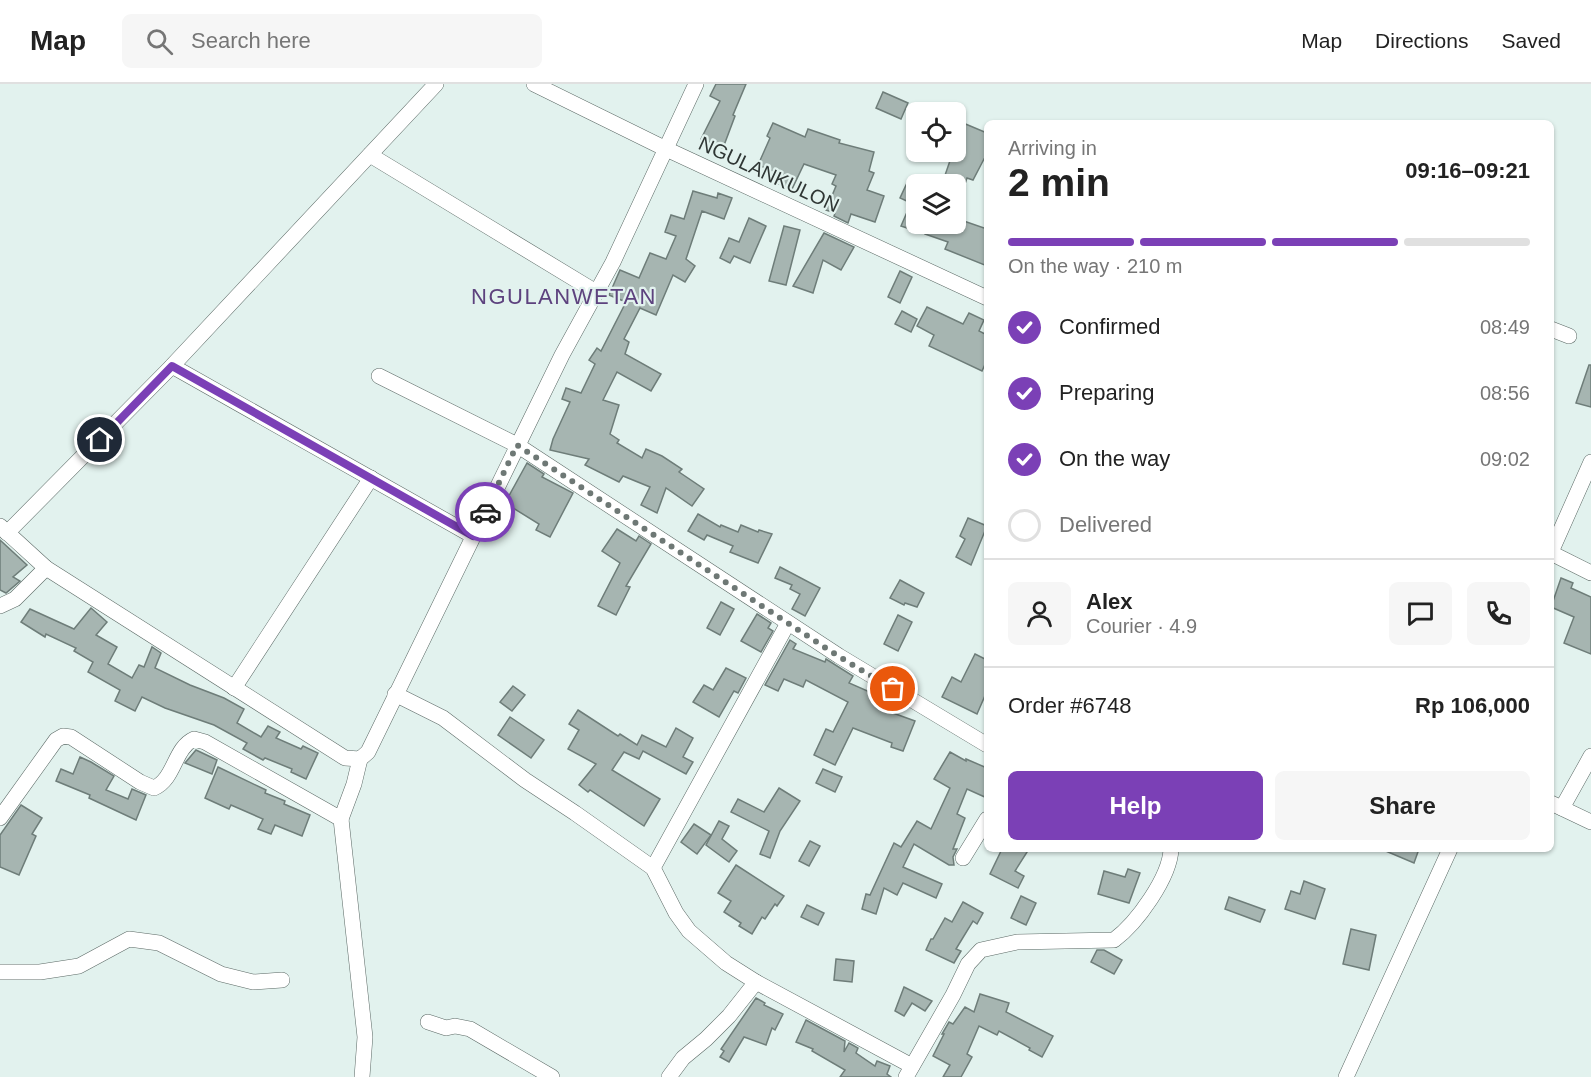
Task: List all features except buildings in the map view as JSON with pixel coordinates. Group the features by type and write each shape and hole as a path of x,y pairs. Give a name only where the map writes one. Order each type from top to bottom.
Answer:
{"street":[{"path":"360,759 345,758 46,568 3,530 172,366 436,84"},
{"name":"NGULANKULON","path":"534,84 664,148 984,297"},
{"path":"362,1077 365,1037 341,819 354,784 360,759 368,752 517,445 613,262 664,148 696,84"},
{"path":"370,154 596,291"},
{"path":"1554,330 1569,336"},
{"path":"172,366 473,536"},
{"path":"379,376 517,445 788,623 984,743"},
{"path":"1554,546 1591,462"},
{"path":"234,688 371,478"},
{"path":"1554,554 1591,573"},
{"path":"0,606 15,600 46,568"},
{"path":"653,868 788,623"},
{"path":"395,694 443,718 525,780 653,868 676,913 689,931 726,963 909,1071 953,995 968,964 981,950 1017,942 1114,940 1124,933 1152,896 1164,876 1170,852"},
{"path":"0,818 56,740 63,736 70,737 140,782 154,788 166,779 186,742 194,739 205,742 341,819"},
{"path":"1591,756 1556,806 1591,822"},
{"path":"963,858 984,824"},
{"path":"1346,1077 1449,852"},
{"path":"0,972 40,972 79,966 129,939 159,943 221,974 253,982 282,980"},
{"path":"669,1077 683,1058 729,1017 756,982"},
{"path":"428,1022 446,1028 455,1026 470,1029 552,1077"}],"way so far":[{"path":"485,512 517,445 838,656 893,689"}],"district":[{"name":"NGULANWETAN","path":"564,296"}],"route":[{"path":"100,440 172,366 473,536 485,512"}]}
